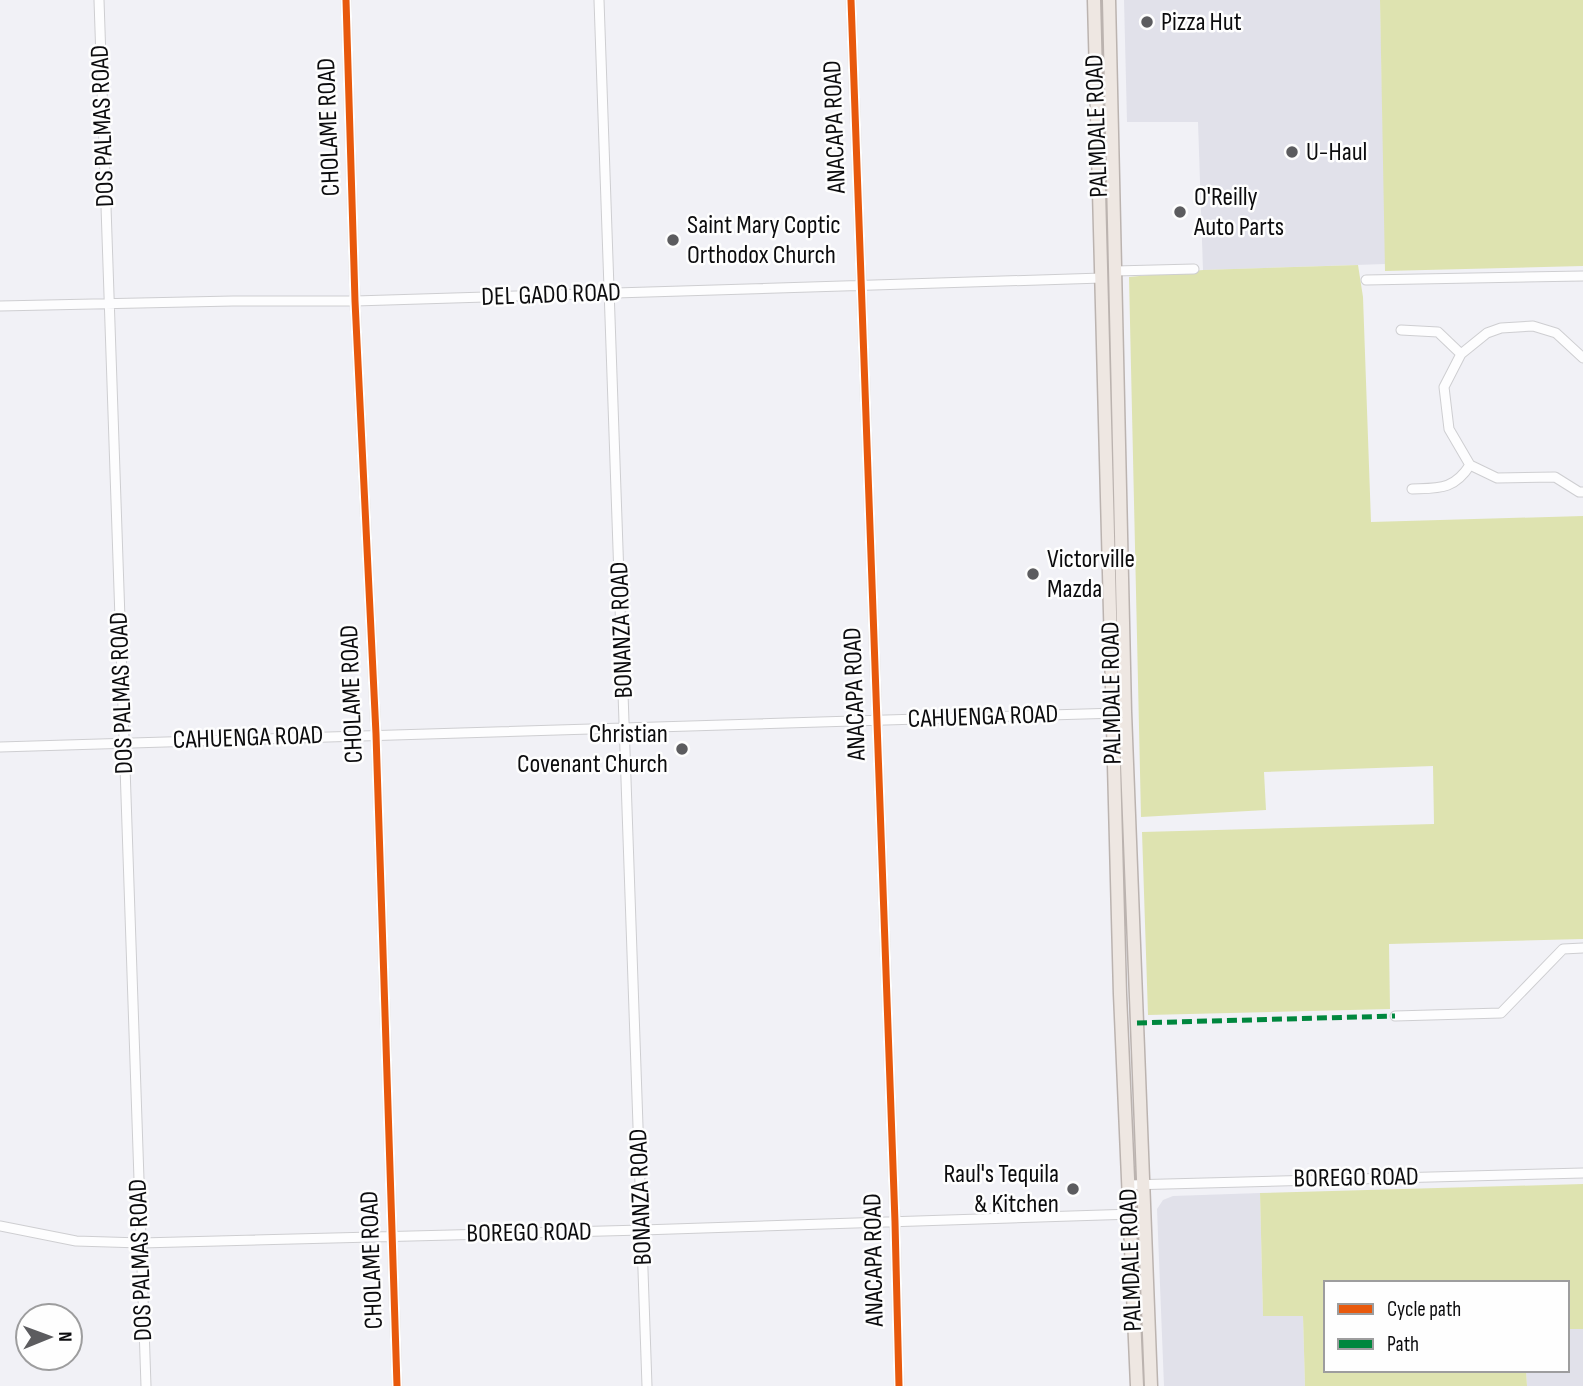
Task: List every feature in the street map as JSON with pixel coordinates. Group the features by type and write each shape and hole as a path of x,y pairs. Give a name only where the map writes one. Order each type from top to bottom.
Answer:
{"highway":[{"name":"PALMDALE ROAD","path":"1094,0 1112,713 1137,1386"},
{"name":"PALMDALE ROAD","path":"1109,0 1125,712 1151,1386"}],"street":[{"name":"DOS PALMAS ROAD","path":"99,0 146,1386"},
{"name":"CHOLAME ROAD","path":"346,0 355,301 376,734 397,1386"},
{"name":"BONANZA ROAD","path":"599,0 647,1386"},
{"name":"ANACAPA ROAD","path":"851,0 863,285 899,1386"},
{"path":"1115,271 1195,269"},
{"path":"1366,280 1583,275"},
{"name":"DEL GADO ROAD","path":"0,306 355,301 1102,278"},
{"path":"1581,352 1556,333 1533,326 1516,326 1487,333 1461,354 1444,387 1449,429 1470,466 1497,478 1555,477 1583,492"},
{"path":"1401,330 1438,332 1461,354"},
{"path":"1412,489 1450,485 1461,479 1470,466"},
{"name":"CAHUENGA ROAD","path":"0,747 1125,712"},
{"path":"1395,1016 1501,1013 1563,949 1583,948"},
{"name":"BOREGO ROAD","path":"1128,1185 1583,1173"},
{"name":"BOREGO ROAD","path":"0,1226 76,1241 141,1243 1144,1213"}],"shaded area":[{"path":"1124,0 1380,0 1386,264 1203,270 1198,122 1127,122"},
{"path":"1260,1193 1263,1315 1303,1316 1305,1386 1164,1386 1157,1209 1163,1200 1173,1196"},
{"path":"1569,1329 1583,1329 1583,1386 1527,1386 1526,1372 1569,1372"}],"green space":[{"path":"1380,0 1583,0 1583,266 1385,271"},
{"path":"1358,265 1363,297 1371,522 1583,516 1583,939 1389,944 1390,1009 1148,1015 1142,832 1434,824 1433,766 1264,772 1266,810 1141,817 1129,277 1203,270"},
{"path":"1583,1184 1583,1329 1569,1329 1569,1281 1324,1281 1324,1372 1526,1372 1527,1386 1305,1386 1303,1316 1263,1316 1260,1193"}],"marked path":[{"path":"1137,1023 1395,1016"}],"cycle path":[{"path":"346,0 355,301 376,734 397,1386"},
{"path":"851,0 899,1386"}],"place":[{"name":"Pizza Hut","path":"1147,22"},
{"name":"U-Haul","path":"1292,152"},
{"name":"O'Reilly Auto Parts","path":"1180,212"},
{"name":"Saint Mary Coptic Orthodox Church","path":"673,240"},
{"name":"Victorville Mazda","path":"1033,574"},
{"name":"Christian Covenant Church","path":"682,749"},
{"name":"Raul's Tequila & Kitchen","path":"1073,1189"}]}
